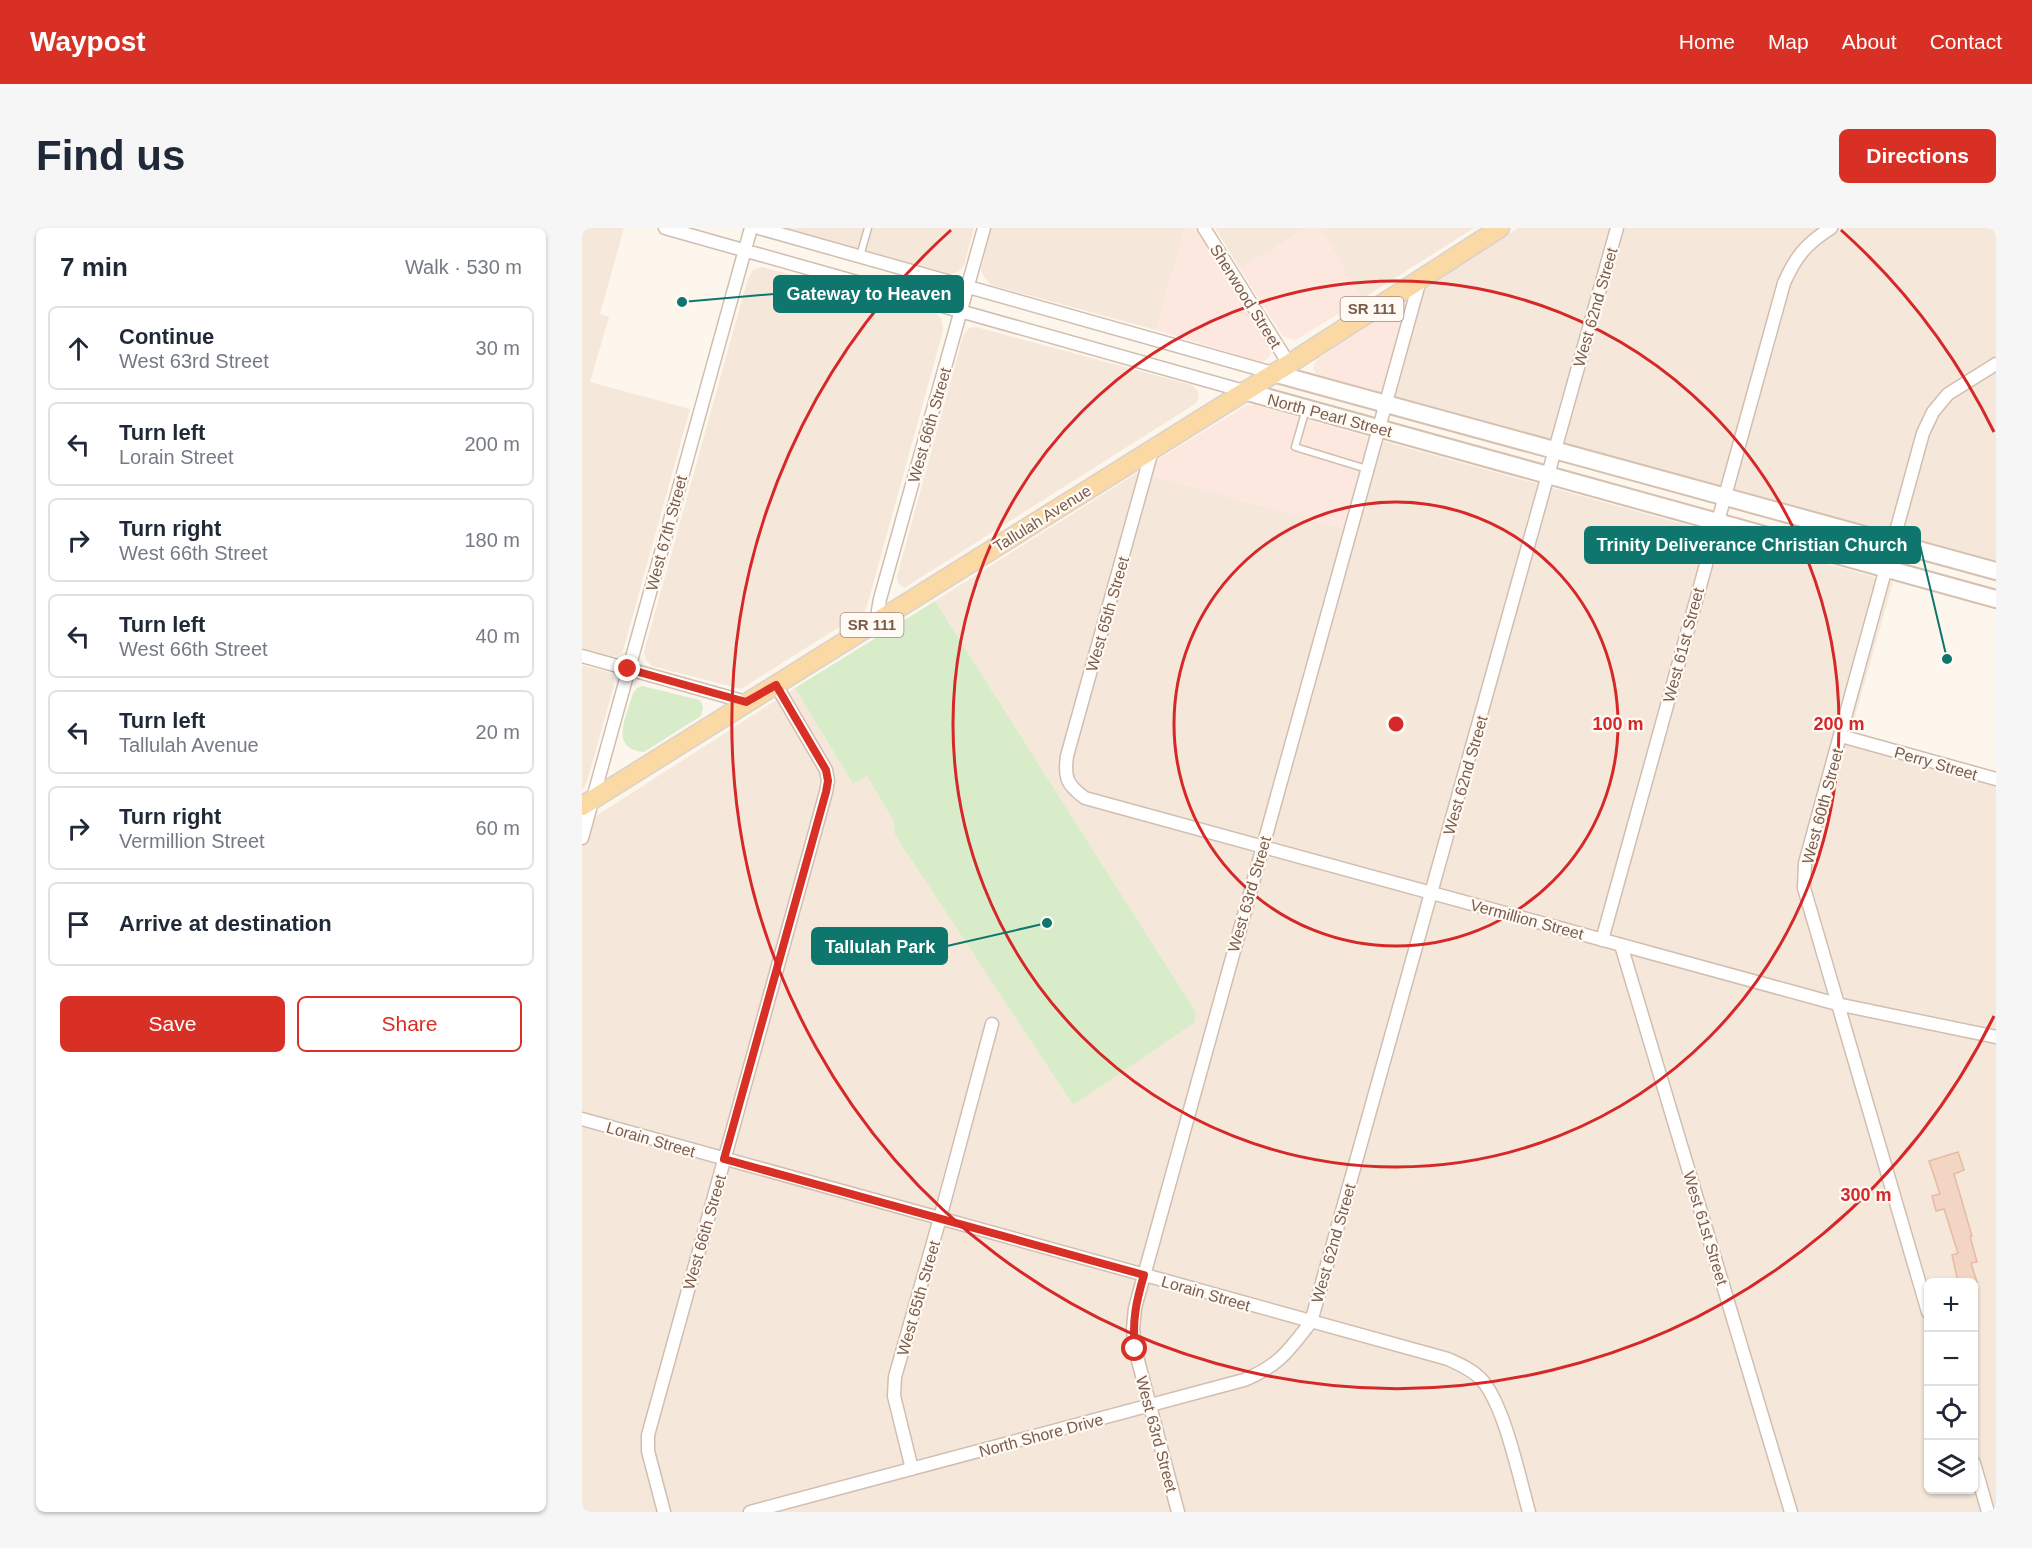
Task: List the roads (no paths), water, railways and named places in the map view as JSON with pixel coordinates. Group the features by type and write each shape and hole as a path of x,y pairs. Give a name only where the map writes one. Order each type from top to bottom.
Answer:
{"main road":[{"name":"Tallulah Avenue","path":"587,802 1281,369 1500,228"}],"street":[{"name":"North Pearl Street","path":"665,228 1996,599"},
{"name":"West 67th Street","path":"582,838 587,802 628,669 751,228"},
{"name":"North Pearl Street","path":"759,228 1281,369 1385,404 1996,571"},
{"name":"West 66th Street","path":"876,622 880,599 984,228"},
{"name":"Sherwood Street","path":"1204,228 1281,369"},
{"name":"West 62nd Street","path":"1311,1322 1617,228"},
{"name":"West 61st Street","path":"1602,940 1784,283 1795,259 1817,237 1831,228"},
{"name":"West 63rd Street","path":"1178,1512 1135,1349 1133,1329 1135,1308 1420,278"},
{"name":"West 60th Street","path":"1924,1295 1804,888 1805,863 1923,433 1933,412 1948,394 1996,364"},
{"name":"West 65th Street","path":"1068,781 1067,756 1153,447"},
{"path":"582,656 746,702"},
{"name":"West 66th Street","path":"664,1512 648,1451 648,1435 828,781 820,757 776,685"},
{"name":"Perry Street","path":"1841,736 1996,779"},
{"name":"Vermillion Street","path":"1068,781 1085,798 1837,1004 1996,1037"},
{"name":"West 61st Street","path":"1621,945 1791,1512"},
{"name":"West 65th Street","path":"912,1469 894,1396 895,1377 992,1024"},
{"name":"Lorain Street","path":"582,1119 1448,1359 1479,1376 1491,1391 1529,1512"},
{"name":"North Shore Drive","path":"750,1512 1244,1380 1263,1372 1283,1358 1311,1322"},
{"path":"1978,1477 1988,1512"}],"lane":[{"path":"860,256 868,228"},
{"path":"1306,408 1295,447 1367,469"}],"place":[{"name":"Gateway to Heaven","path":"682,302"},
{"name":"Trinity Deliverance Christian Church","path":"1947,659"},
{"name":"Tallulah Park","path":"1047,923"}]}
